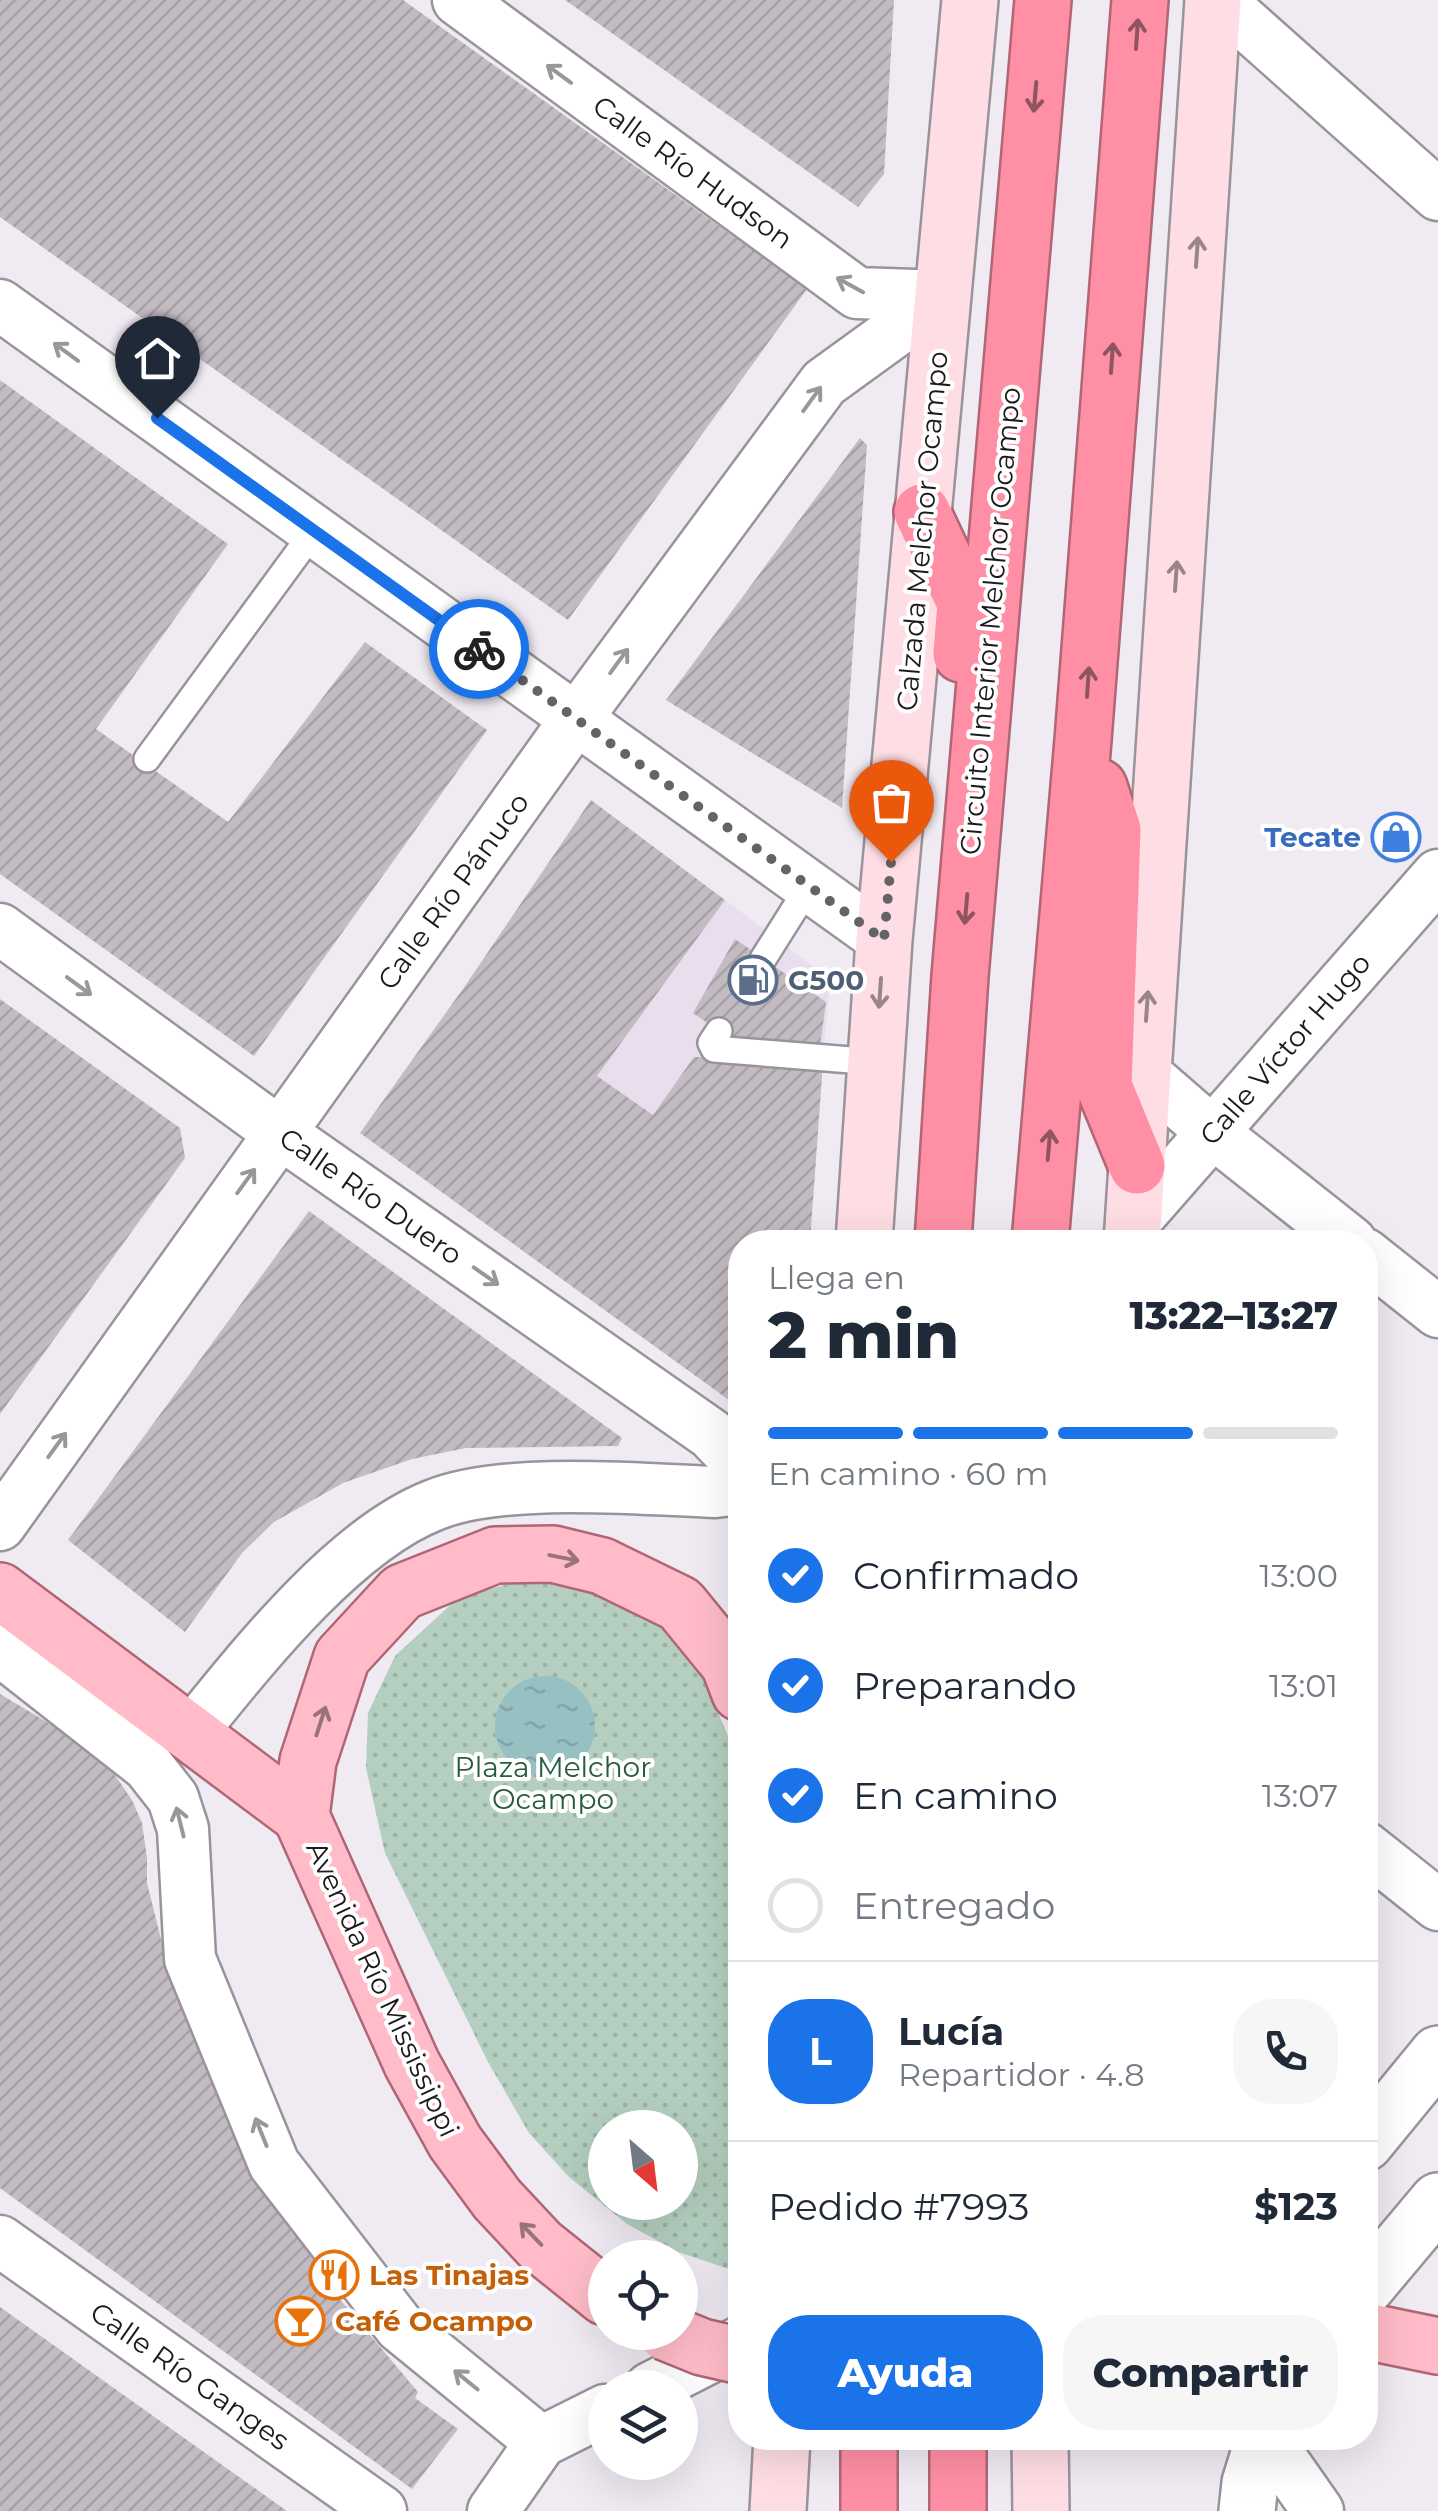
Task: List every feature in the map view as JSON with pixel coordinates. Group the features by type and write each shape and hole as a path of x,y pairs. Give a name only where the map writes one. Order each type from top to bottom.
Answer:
{"highway":[{"name":"Circuito Interior Melchor Ocampo","path":"944,1230 960,976 1043,0"},
{"path":"1041,1230 1140,0"},
{"path":"922,512 965,603 953,769 972,837"},
{"path":"1083,740 1113,830 1104,1086 1137,1166"},
{"path":"869,2450 869,2511"},
{"path":"958,2450 958,2511"}],"main road":[{"name":"Calzada Melchor Ocampo","path":"865,1230 884,940 970,0"},
{"path":"1132,1230 1216,0"},
{"path":"306,1827 308,1761 342,1657 402,1592 496,1555 553,1554 602,1566 680,1604 728,1663"},
{"name":"Avenida Río Mississippi","path":"0,1591 191,1733 306,1827 412,2064 454,2142 496,2199 540,2245 588,2283"},
{"path":"1378,2334 1438,2346"},
{"path":"698,2345 728,2350"},
{"path":"778,2511 781,2450"},
{"path":"1040,2450 1041,2511"}],"street":[{"name":"Calle Río Hudson","path":"458,0 857,293 944,296"},
{"path":"1216,0 1438,195"},
{"name":"Calle Río Pánuco","path":"0,1524 576,719 824,384 944,296"},
{"path":"0,305 884,940"},
{"name":"Calle Víctor Hugo","path":"1134,1230 1212,1132 1438,875"},
{"name":"Calle Río Duero","path":"0,928 280,1133 711,1434 728,1452"},
{"path":"1143,1072 1336,1230"},
{"path":"1378,1264 1438,1312"},
{"path":"191,1733 244,1668 313,1594 380,1535 435,1504 544,1489 728,1491"},
{"path":"0,1650 148,1766 174,1798 183,1829 190,1959 274,2164 400,2327 542,2442"},
{"path":"1378,1857 1438,1905"},
{"path":"1378,2128 1438,2054"},
{"path":"1378,2273 1438,2201"},
{"name":"Calle Río Ganges","path":"0,2241 381,2511"},
{"path":"693,2370 728,2356"},
{"path":"493,2511 542,2442 588,2419"},
{"path":"1247,2511 1250,2483 1261,2450"},
{"path":"1274,2450 1318,2511"}],"lane":[{"path":"147,759 314,530"},
{"path":"763,959 809,886"},
{"path":"719,1031 711,1043 717,1050 876,1062"}],"shaded area":[{"path":"725,900 830,979 823,1062 694,1057 653,1115 597,1076"}],"green space":[{"name":"Plaza Melchor Ocampo","path":"537,1576 609,1588 647,1613 696,1662 728,1736 728,2269 698,2259 698,2240 656,2240 622,2220 698,2220 698,2110 588,2110 588,2192 529,2133 488,2062 385,1853 366,1768 368,1713 395,1656 458,1598"}],"water":[{"path":"545,1676 564,1680 580,1691 591,1707 595,1726 591,1745 580,1761 564,1772 545,1776 526,1772 510,1761 499,1745 495,1726 499,1707 510,1691 526,1680"}],"building":[{"path":"0,0 403,0 807,289 568,620 0,217"},
{"path":"565,0 894,0 884,174 858,207"},
{"path":"0,380 228,544 96,729 228,822 365,642 487,730 254,1056 0,874"},
{"path":"860,438 867,445 842,808 666,700"},
{"path":"591,800 725,900 597,1076 653,1115 694,1057 823,1062 811,1230 728,1230 728,1399 360,1133"},
{"name":"G500","path":"735,939 826,1002 820,1046 732,1040 693,1013"},
{"path":"0,999 180,1128 185,1158 0,1414"},
{"path":"309,1211 622,1438 618,1446 466,1448 412,1459 343,1483 274,1522 242,1553 185,1632 68,1540"},
{"path":"0,1694 82,1743 106,1762 132,1800 142,1823 147,1883 171,1979 231,2124 267,2194 341,2293 338,2297 418,2392 415,2398 458,2429 412,2489 0,2188"},
{"path":"0,2307 170,2428 287,2511 0,2511"}],"way so far":[{"path":"479,649 884,940 891,862"}],"place":[{"name":"Tecate","path":"1396,837"},
{"name":"G500","path":"753,980"},
{"name":"Las Tinajas","path":"334,2275"},
{"name":"Café Ocampo","path":"300,2321"}],"route":[{"path":"157,418 479,649"}]}
